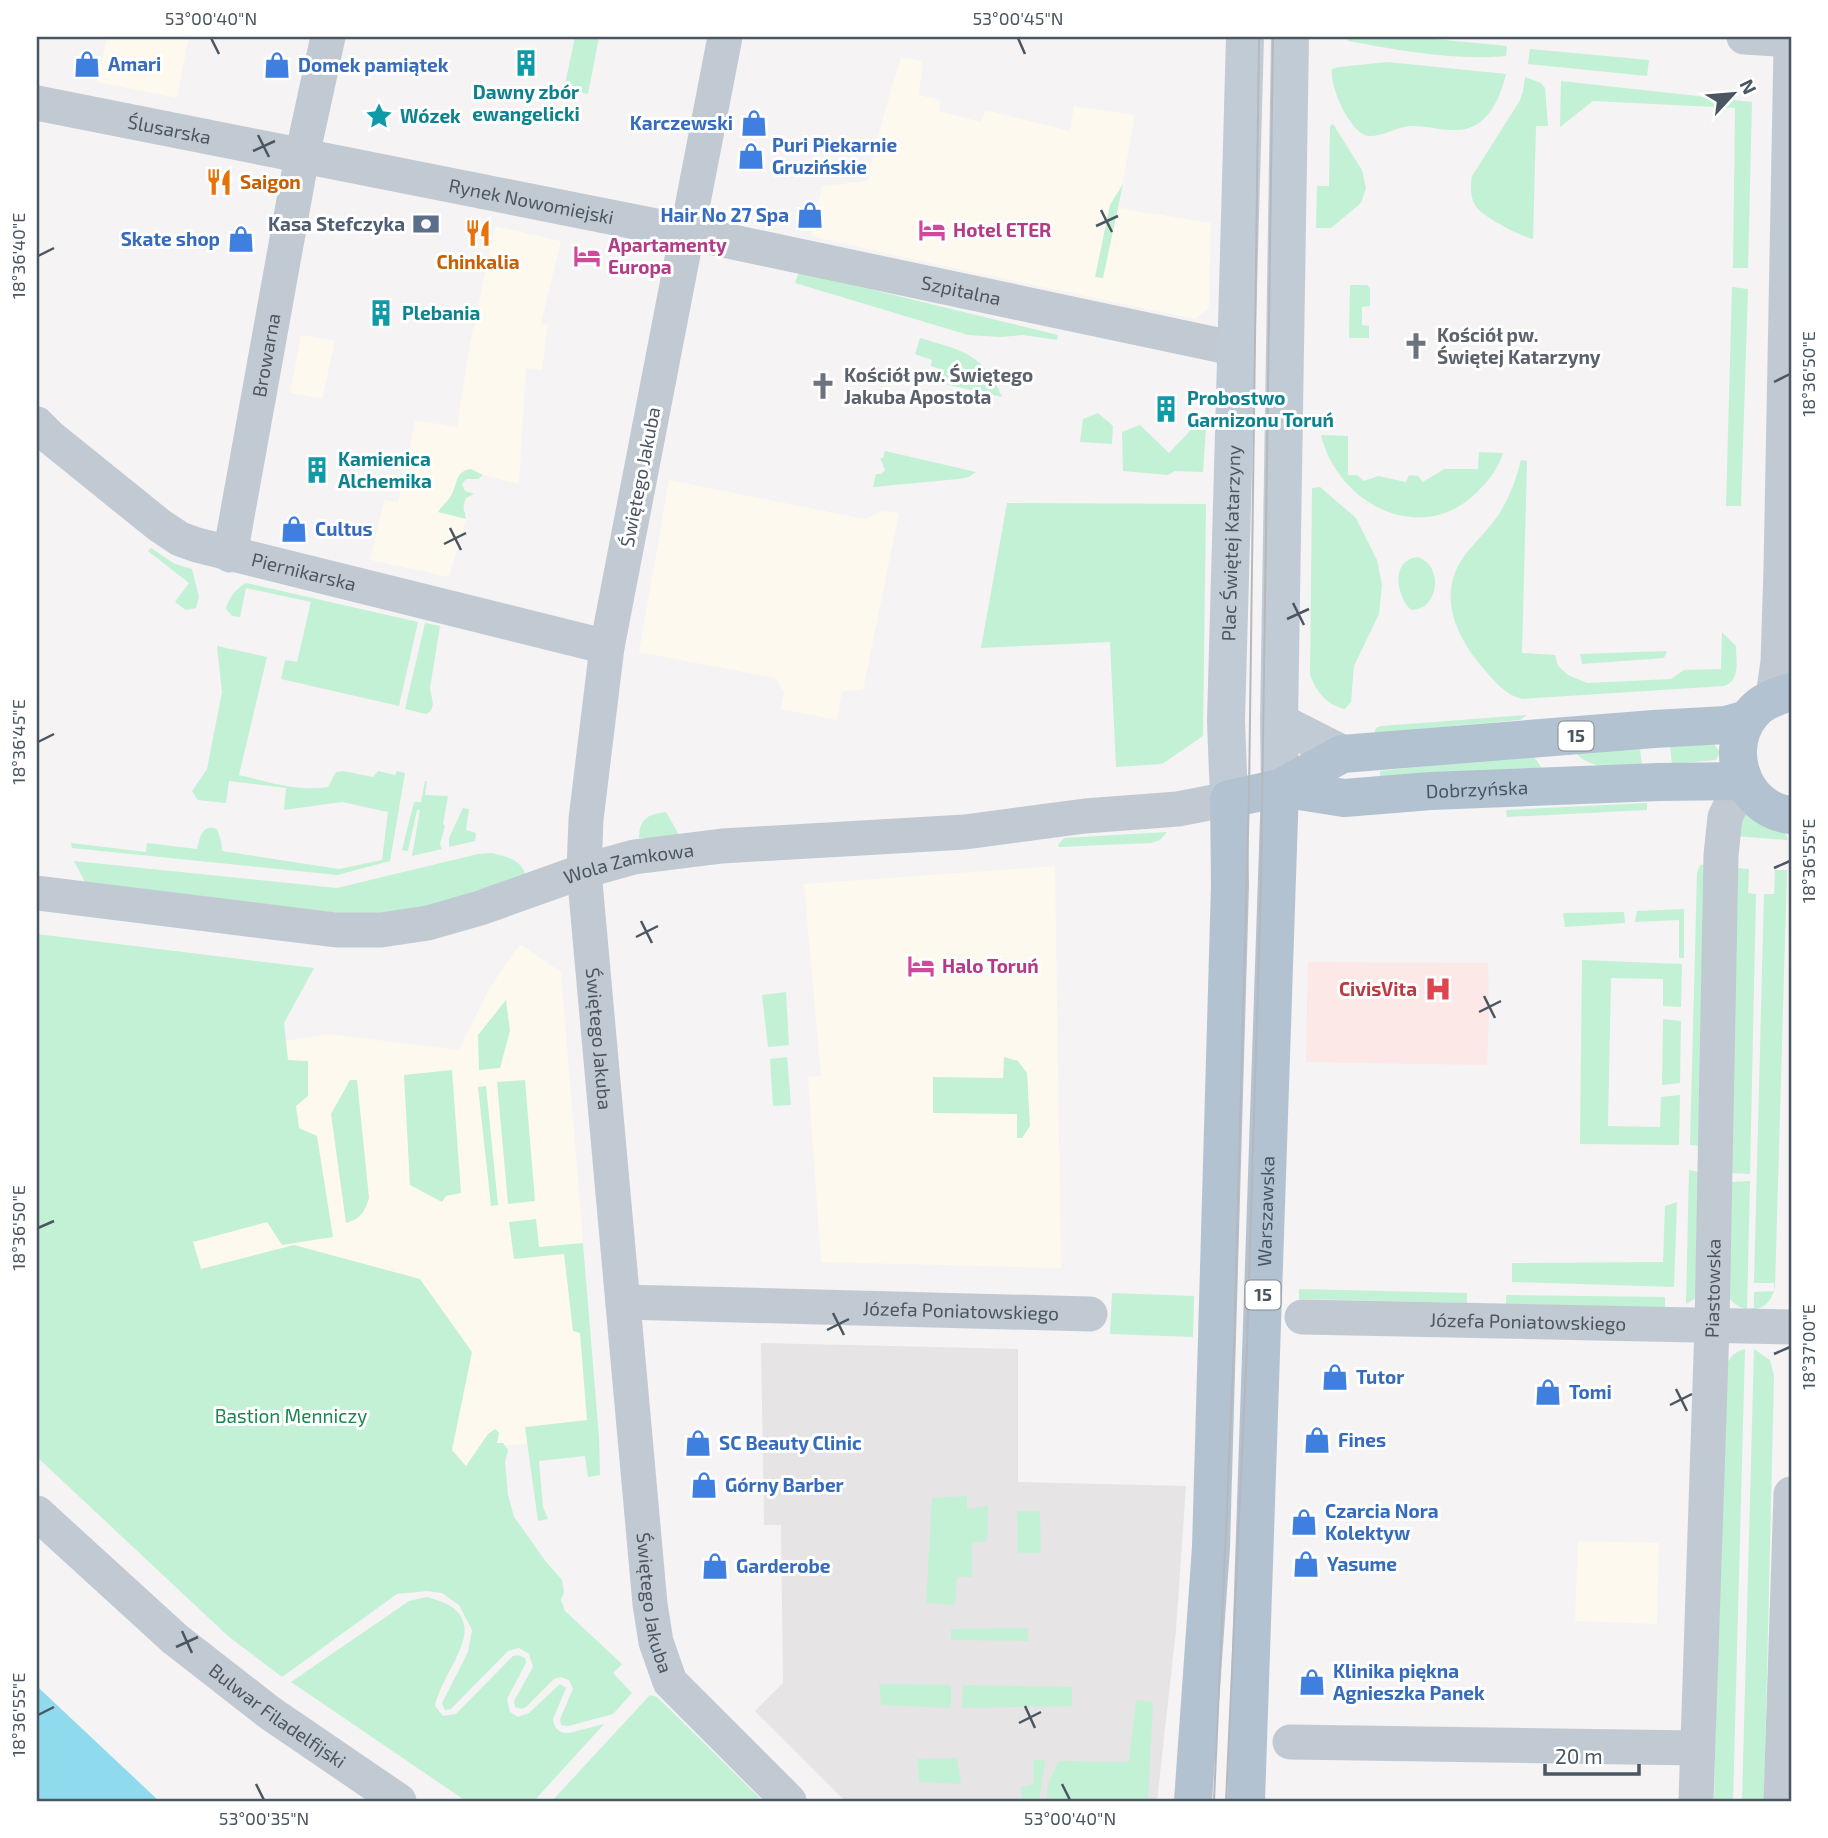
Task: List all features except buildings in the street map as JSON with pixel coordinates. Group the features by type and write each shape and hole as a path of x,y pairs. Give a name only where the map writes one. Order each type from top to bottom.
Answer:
{"main road":[{"name":"15","path":"1193,1801 1211,1547 1230,885 1229,799 1280,788 1342,754 1726,725 1771,703"},
{"path":"1771,703 1738,740 1737,762 1743,781 1755,798 1769,808 1791,815"},
{"name":"Dobrzyńska","path":"1280,788 1344,798 1431,791 1743,781"},
{"name":"Warszawska","path":"1246,1801 1280,788"}],"street":[{"path":"302,156 328,37"},
{"path":"686,232 725,37"},
{"name":"Plac Świętej Katarzyny","path":"1229,799 1226,721 1245,37"},
{"path":"1280,788 1290,37"},
{"path":"1744,37 1791,40"},
{"path":"1771,703 1778,662 1781,569 1791,48"},
{"name":"Ślusarska","path":"37,103 302,156"},
{"name":"Rynek Nowomiejski","path":"302,156 686,232"},
{"name":"Browarna","path":"230,555 302,156"},
{"name":"Szpitalna","path":"686,232 1237,349"},
{"name":"Świętego Jakuba","path":"686,232 607,647 587,807 584,871 650,1604 656,1642 670,1682 789,1801"},
{"name":"Piernikarska","path":"37,424 50,438 180,539 230,555 607,647"},
{"path":"1279,722 1342,754"},
{"name":"Piastowska","path":"1696,1801 1712,1326 1721,855 1725,817 1743,781"},
{"name":"Wola Zamkowa","path":"37,893 336,930 381,930 428,923 467,912 584,871 634,857 698,849 965,832 1085,816 1178,808 1229,799"},
{"name":"Józefa Poniatowskiego","path":"622,1302 1090,1314"},
{"name":"Józefa Poniatowskiego","path":"1302,1317 1791,1327"},
{"path":"1781,1801 1791,1494"},
{"name":"Bulwar Filadelfijski","path":"37,1513 174,1639 270,1713 399,1801"},
{"path":"1290,1742 1697,1748"}],"shaded area":[{"path":"107,37 189,37 177,98 97,82"},
{"path":"901,57 923,61 919,95 941,100 939,111 981,122 985,110 1070,131 1074,106 1135,115 1118,208 1211,223 1209,308 1195,319 811,236 822,186 868,181 875,145"},
{"path":"495,226 561,241 541,324 548,325 542,370 526,368 519,484 463,473 456,501 467,517 449,577 370,560 384,500 398,502 411,454 409,453 415,420 457,427 469,349"},
{"path":"301,335 335,341 322,399 290,393"},
{"path":"669,480 865,519 882,511 899,513 863,690 842,691 837,720 781,709 784,692 775,678 639,652"},
{"path":"1055,866 1061,1268 821,1262 808,1077 821,1076 804,884"},
{"path":"520,944 561,972 599,1437 500,1446 506,1512 542,1609 294,1245 202,1270 193,1242 282,1218 312,1205 285,1041 328,1034 459,1050 489,989"},
{"path":"1308,962 1488,963 1487,1065 1306,1062"},
{"path":"761,1343 1018,1349 1018,1482 1186,1486 1176,1630 1157,1801 845,1801 755,1711 783,1683 781,1525 764,1525"},
{"path":"1578,1541 1659,1543 1657,1624 1575,1621"}],"green space":[{"path":"575,37 599,37 588,94 564,89"},
{"path":"1348,37 1414,37 1507,46 1506,56 1467,57 1387,48 1348,41"},
{"path":"1530,49 1649,60 1647,76 1528,64"},
{"path":"1387,62 1506,74 1491,111 1477,124 1458,130 1410,126 1368,136 1354,127 1342,108 1334,86 1332,69"},
{"path":"1525,77 1541,83 1545,88 1548,126 1536,126 1533,239 1504,227 1482,213 1473,202 1471,189 1472,176 1519,102"},
{"path":"1561,81 1752,102 1748,268 1733,268 1735,108 1593,101 1560,127"},
{"path":"1333,124 1362,170 1366,188 1361,203 1331,228 1316,228 1317,186 1329,186 1330,126"},
{"path":"1123,184 1103,278 1095,277 1110,205"},
{"path":"799,272 1058,335 1057,340 1023,335 968,335 795,283"},
{"path":"1350,285 1367,285 1370,288 1370,306 1362,307 1362,325 1369,326 1369,338 1349,338"},
{"path":"1732,287 1748,289 1741,506 1726,506"},
{"path":"920,338 960,351 979,362 995,382 1002,397 940,383 942,370 931,366 932,360 915,354"},
{"path":"1098,413 1113,426 1112,444 1080,442 1083,419"},
{"path":"1207,413 1203,472 1175,471 1168,475 1123,471 1122,432 1140,425 1169,453"},
{"path":"1321,435 1348,436 1348,475 1357,475 1364,481 1378,476 1406,482 1409,475 1418,476 1423,482 1444,469 1478,469 1479,452 1503,453 1497,468 1487,481 1458,507 1434,516 1410,517 1386,511 1364,499 1345,482 1330,460"},
{"path":"885,451 976,472 969,477 958,479 873,487 876,474 885,470 880,458 883,458"},
{"path":"1521,460 1527,461 1522,653 1555,655 1558,666 1568,675 1587,683 1671,679 1684,670 1721,669 1722,632 1736,646 1735,675 1729,683 1724,686 1522,699 1509,694 1492,679 1469,650 1456,624 1452,610 1452,582 1465,555 1503,508"},
{"path":"471,469 483,475 478,479 466,479 462,484 465,491 474,494 466,498 466,519 438,512 451,496 460,474"},
{"path":"1320,487 1356,518 1377,560 1382,585 1379,614 1354,666 1351,702 1345,709 1333,705 1323,697 1310,674 1312,488"},
{"path":"1007,503 1206,504 1203,736 1162,764 1116,767 1110,642 981,648"},
{"path":"151,548 175,564 192,569 199,597 196,608 186,610 175,602 189,583 148,551"},
{"path":"1418,557 1432,569 1435,587 1428,603 1411,610 1402,596 1398,579 1403,565"},
{"path":"246,583 418,622 399,706 281,679 285,660 297,662 311,602 246,588 240,617 232,616 226,609 229,601"},
{"path":"425,623 440,626 430,688 433,704 431,711 426,714 405,709"},
{"path":"217,646 267,657 239,775 283,786 317,788 328,787 336,772 373,777 378,771 395,775 397,771 405,773 390,861 337,875 72,848 71,843 146,852 147,843 197,849 202,833 212,828 217,829 222,851 339,869 382,860 388,812 342,802 284,810 286,788 229,781 226,803 198,800 192,791 207,769 222,692"},
{"path":"1667,651 1664,658 1582,664 1580,654"},
{"path":"1527,715 1520,720 1374,733 1376,728 1381,726"},
{"path":"1714,744 1720,752 1716,760 1672,764 1670,747"},
{"path":"1640,749 1642,766 1597,765 1589,763 1575,752"},
{"path":"1533,755 1543,770 1380,784 1380,771"},
{"path":"425,781 425,795 448,796 440,844 442,849 412,856 420,810 417,810 408,851 402,850 414,802 421,802"},
{"path":"1647,803 1647,810 1507,817 1506,810"},
{"path":"463,808 469,809 466,830 476,833 475,841 449,847 449,838"},
{"path":"666,812 681,838 639,838 641,826 646,819"},
{"path":"1745,813 1785,832 1788,840 1735,836"},
{"path":"1167,832 1160,840 1151,843 1058,845 1064,838"},
{"path":"492,853 517,862 526,876 481,895 379,917 88,888 74,861 337,888 478,854"},
{"path":"1707,864 1700,1146 1690,1145 1697,873 1700,865"},
{"path":"1735,868 1749,869 1748,893 1756,894 1750,1174 1730,1173 1730,1182 1750,1181 1747,1309 1733,1302 1727,1295"},
{"path":"1775,870 1787,870 1775,1287 1774,1290 1774,1283 1754,1283 1764,894 1774,894"},
{"path":"1684,909 1684,958 1679,958 1679,920 1635,922 1637,911"},
{"path":"1624,912 1625,923 1565,927 1563,913"},
{"name":"Bastion Menniczy","path":"37,934 314,968 284,1023 288,1060 308,1061 308,1096 296,1106 299,1128 317,1136 333,1237 282,1245 267,1222 193,1242 201,1269 294,1245 420,1279 472,1352 452,1450 466,1466 488,1434 495,1429 499,1433 497,1443 503,1443 508,1450 505,1462 508,1495 514,1517 562,1580 564,1592 561,1600 565,1611 622,1664 613,1673 632,1693 613,1714 568,1726 561,1725 560,1719 573,1689 569,1680 561,1677 554,1679 526,1707 515,1707 514,1701 533,1667 529,1654 519,1648 508,1651 451,1709 445,1710 442,1703 468,1652 472,1630 459,1605 442,1593 427,1591 397,1594 282,1677 228,1636 37,1457"},
{"path":"1582,960 1682,964 1681,1007 1663,1006 1663,979 1611,978 1608,1126 1660,1127 1661,1097 1680,1095 1679,1145 1580,1144"},
{"path":"786,992 789,1045 768,1047 762,995"},
{"path":"506,1000 510,1031 500,1068 479,1070 478,1035"},
{"path":"1663,1019 1681,1021 1680,1083 1662,1085"},
{"path":"787,1057 791,1105 773,1106 770,1059"},
{"path":"1004,1057 1018,1061 1027,1073 1030,1126 1022,1138 1017,1138 1017,1114 933,1113 933,1077 1003,1078"},
{"path":"452,1070 461,1193 446,1196 442,1202 410,1185 404,1075"},
{"path":"350,1080 357,1080 369,1198 361,1214 346,1223 331,1114"},
{"path":"525,1080 535,1201 508,1204 497,1082"},
{"path":"486,1086 498,1205 491,1206 478,1087"},
{"path":"1689,1170 1699,1172 1696,1298 1686,1304"},
{"path":"1677,1202 1674,1287 1512,1282 1512,1263 1663,1262 1665,1206"},
{"path":"536,1219 539,1247 583,1243 600,1475 588,1477 585,1456 539,1461 543,1507 548,1519 538,1521 525,1427 587,1420 580,1333 573,1331 564,1254 514,1259 509,1222"},
{"path":"1299,1289 1467,1293 1467,1303 1299,1299"},
{"path":"1774,1291 1767,1303 1754,1309 1747,1309 1754,1308 1754,1292"},
{"path":"1112,1293 1194,1296 1193,1337 1110,1334"},
{"path":"1506,1295 1665,1297 1665,1309 1506,1307"},
{"path":"1745,1349 1733,1801 1714,1801 1723,1376 1730,1359"},
{"path":"1754,1349 1770,1360 1774,1376 1764,1801 1742,1801"},
{"path":"967,1496 967,1509 988,1506 987,1541 972,1543 972,1577 957,1577 955,1605 926,1603 932,1498"},
{"path":"1017,1511 1040,1511 1041,1553 1018,1553"},
{"path":"427,1597 449,1605 461,1616 465,1629 462,1644 435,1706 443,1716 456,1714 513,1656 518,1655 525,1658 526,1663 507,1699 510,1712 518,1717 529,1713 560,1684 566,1688 553,1719 558,1730 569,1733 604,1724 534,1801 466,1801 291,1682 409,1601"},
{"path":"1028,1628 1028,1641 951,1640 951,1629"},
{"path":"879,1684 951,1685 951,1708 881,1705"},
{"path":"963,1685 1072,1687 1072,1706 962,1708"},
{"path":"650,1695 657,1697 763,1801 552,1801"},
{"path":"1136,1700 1153,1702 1148,1801 1047,1801 1048,1783 1059,1761 1129,1762"},
{"path":"957,1758 961,1784 919,1782 917,1759"},
{"path":"1033,1760 1045,1760 1039,1801 1023,1801 1020,1788 1034,1784"}],"water":[{"path":"37,1686 42,1691 159,1801 37,1801"}],"tram line":[{"path":"1214,1801 1234,1346 1249,795 1259,37"},
{"path":"1226,1801 1247,1347 1261,883 1273,37"}],"place":[{"name":"Dawny zbór ewangelicki","path":"526,63"},
{"name":"Amari","path":"87,64"},
{"name":"Domek pamiątek","path":"277,65"},
{"name":"Wózek","path":"379,116"},
{"name":"Karczewski","path":"754,123"},
{"name":"Puri Piekarnie Gruzińskie","path":"751,156"},
{"name":"Saigon","path":"219,182"},
{"name":"Hair No 27 Spa","path":"810,215"},
{"name":"Kasa Stefczyka","path":"426,224"},
{"name":"Hotel ETER","path":"932,230"},
{"name":"Chinkalia","path":"478,233"},
{"name":"Skate shop","path":"241,239"},
{"name":"Apartamenty Europa","path":"587,256"},
{"name":"Plebania","path":"381,313"},
{"name":"Kościół pw. Świętej Katarzyny","path":"1416,346"},
{"name":"Kościół pw. Świętego Jakuba Apostoła","path":"823,386"},
{"name":"Probostwo Garnizonu Toruń","path":"1166,409"},
{"name":"Kamienica Alchemika","path":"317,470"},
{"name":"Cultus","path":"294,529"},
{"name":"Halo Toruń","path":"921,966"},
{"name":"CivisVita","path":"1438,989"},
{"name":"Tutor","path":"1335,1377"},
{"name":"Tomi","path":"1548,1392"},
{"name":"Fines","path":"1317,1440"},
{"name":"SC Beauty Clinic","path":"698,1443"},
{"name":"Górny Barber","path":"704,1485"},
{"name":"Czarcia Nora Kolektyw","path":"1304,1522"},
{"name":"Yasume","path":"1306,1564"},
{"name":"Garderobe","path":"715,1566"},
{"name":"Klinika piękna Agnieszka Panek","path":"1312,1682"}]}
